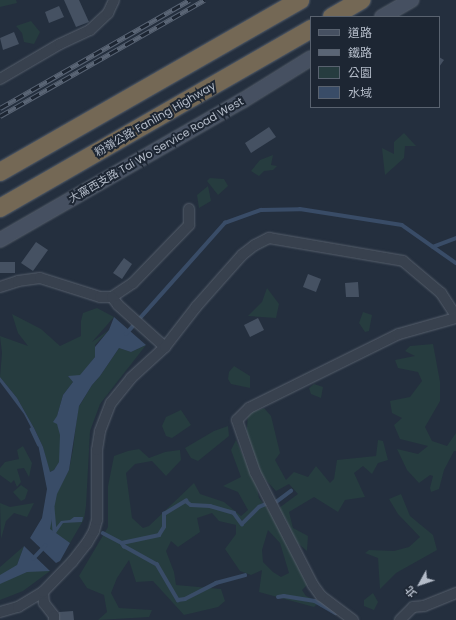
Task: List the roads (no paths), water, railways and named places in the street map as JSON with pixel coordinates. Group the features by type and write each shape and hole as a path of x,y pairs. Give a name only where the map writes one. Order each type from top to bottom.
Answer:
{"highway":[{"path":"0,172 300,0"},
{"path":"334,16 362,0"},
{"name":"粉嶺公路 Fanling Highway","path":"0,208 310,30"}],"main road":[{"path":"384,16 411,0"},
{"name":"大窩西支路 Tai Wo Service Road West","path":"0,240 242,101 310,59"}],"street":[{"path":"0,79 17,64 90,30 108,13 114,0"},
{"path":"115,301 189,225 189,209"},
{"path":"0,612 18,608 42,592 72,562 94,531 97,520 97,450 100,431 111,403 131,378 165,347 196,307 242,255 255,245 269,238 403,261 441,294 456,317 398,334 249,408 237,420 255,472 313,585 321,596 353,620"},
{"path":"0,286 18,281 40,278 115,301 165,347"},
{"path":"42,592 44,603 54,616 54,620"},
{"path":"400,620 413,607 424,606 456,593"}],"water":[{"path":"114,317 146,345 131,352 119,348 92,385 79,406 69,470 57,494 50,529 53,531 61,521 70,520 74,517 83,517 82,522 63,523 56,533 70,543 60,561 56,563 30,538 42,518 47,489 37,439 24,414 0,382 0,377 17,398 34,428 43,447 50,472 54,470 59,462 60,435 57,424 53,422 57,416 63,395 73,382 68,376 80,375 95,357 95,347 109,330"},
{"path":"24,546 50,571 27,572 0,584 0,575 17,565"}],"waterway":[{"path":"126,334 225,223 261,210 300,209 402,225 456,263"},
{"path":"433,247 456,238"},
{"path":"32,429 39,444"},
{"path":"275,503 291,491"},
{"path":"103,533 122,543 159,535 164,527 164,514 186,501 191,505 210,506 234,513 242,524 259,507 266,504"},
{"path":"53,508 55,531"},
{"path":"122,543 124,546 157,564 178,600 185,599 216,583 245,575"},
{"path":"33,559 45,546"},
{"path":"278,597 284,596 315,601 336,613"}],"railway":[{"path":"0,108 189,0"},
{"path":"0,116 204,0"}]}
